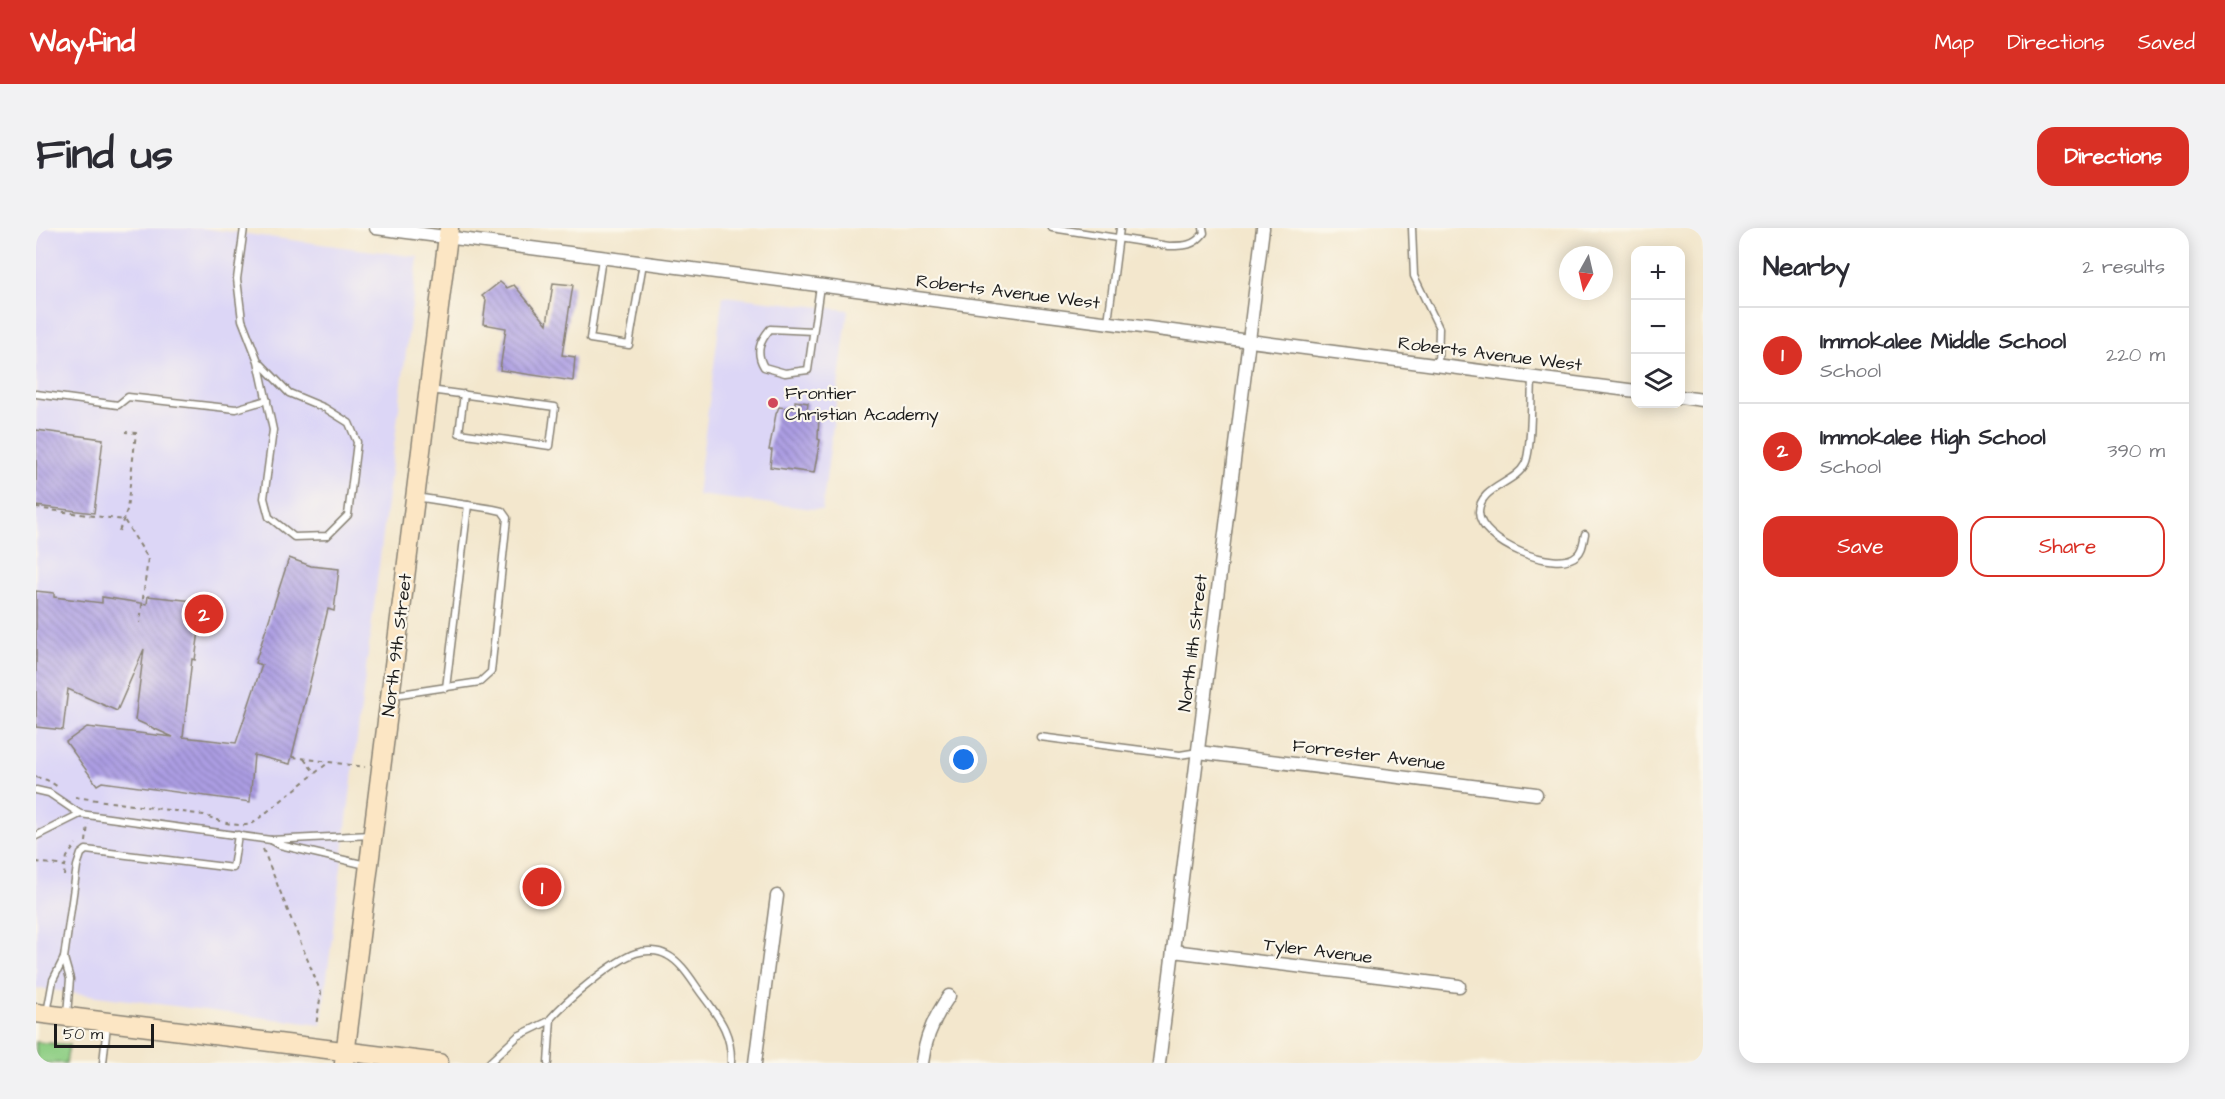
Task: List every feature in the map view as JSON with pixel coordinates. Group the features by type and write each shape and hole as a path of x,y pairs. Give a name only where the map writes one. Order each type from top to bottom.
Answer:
{"street":[{"name":"Roberts Avenue West","path":"376,228 449,233 602,258 1631,390"},
{"name":"North 11th Street","path":"1159,1063 1263,228"},
{"name":"North 9th Street","path":"345,1057 449,233"},
{"path":"1685,398 1703,400"},
{"name":"Forrester Avenue","path":"1197,752 1536,794"},
{"path":"755,1063 777,896"},
{"name":"Tyler Avenue","path":"1173,951 1459,986"},
{"path":"922,1063 928,1035 939,1010 949,996"},
{"path":"41,1014 345,1057 438,1063"}],"lane":[{"path":"244,228 237,279 242,320 258,361 273,430 264,498 269,517 294,537 327,536 348,515 357,442 349,423 325,408 289,393 258,361"},
{"path":"1052,228 1119,239 1188,246 1198,241 1204,233 1203,228"},
{"path":"1108,323 1120,228"},
{"path":"1412,228 1414,276 1439,328 1438,365"},
{"path":"602,258 590,339 629,345 643,263"},
{"path":"813,331 770,329 761,340 759,358 764,367 785,374 808,370 820,286"},
{"path":"1532,377 1526,463 1516,477 1490,491 1479,511 1482,524 1499,543 1549,560 1567,561 1576,557 1581,550 1585,534"},
{"path":"430,390 464,394 555,407 550,446 459,433 464,394"},
{"path":"36,394 118,405 128,397 236,409 267,400"},
{"path":"390,696 480,682 491,672 507,518 502,511 416,497"},
{"path":"446,688 468,505"},
{"path":"1040,737 1180,756 1197,752"},
{"path":"36,790 49,793 80,814 271,840 372,835"},
{"path":"36,836 80,814"},
{"path":"41,1014 53,980 64,958 76,866 81,854 86,850 233,868 238,835"},
{"path":"271,840 280,845 368,865"},
{"path":"489,1063 518,1036 549,1021 567,1002 623,959 636,953 658,952 676,962 727,1030 731,1040 731,1063"},
{"path":"64,958 70,979 67,1017"},
{"path":"548,1063 549,1021"},
{"path":"103,1063 107,1022"}],"path":[{"path":"119,531 127,510 136,433 125,432"},
{"path":"36,508 122,519 148,558 140,623"},
{"path":"292,757 367,768"},
{"path":"304,758 315,773"},
{"path":"79,798 204,815 221,822 246,825 252,824 329,762"},
{"path":"64,876 72,847 80,842 86,842 88,824"},
{"path":"262,847 321,993 316,1026"},
{"path":"36,862 65,866"}],"shaded area":[{"path":"36,228 202,228 418,257 321,1025 36,988"},
{"name":"Frontier Christian Academy","path":"723,296 848,310 822,510 697,495"}],"green space":[{"path":"36,1042 69,1045 66,1063 36,1063"}],"building":[{"path":"500,282 507,288 514,285 547,324 553,283 573,285 562,355 575,357 573,381 500,370 506,328 483,324 486,300 482,296"},
{"name":"Frontier Christian Academy","path":"795,401 808,403 807,411 819,413 818,439 820,440 814,473 770,467 772,450 769,450 776,414 779,407 795,409"},
{"path":"36,430 103,439 94,513 36,506"},
{"path":"289,558 311,566 339,569 334,611 328,609 290,764 254,755 250,802 102,782 97,785 66,742 87,727 173,737 135,720 144,649 117,711 68,689 63,730 36,727 36,591 54,593 54,597 102,603 102,597 147,604 148,596 203,602 195,660 192,659 183,737 236,743 262,665 255,663"}],"place":[{"name":"Frontier Christian Academy","path":"773,403"},
{"name":"Immokalee High School","path":"204,614"},
{"name":"Immokalee Middle School","path":"542,887"}]}
